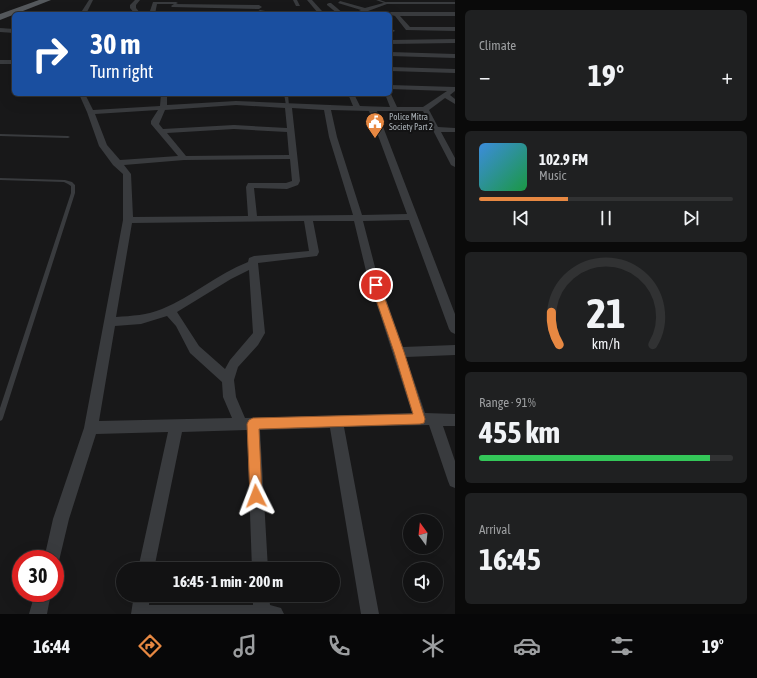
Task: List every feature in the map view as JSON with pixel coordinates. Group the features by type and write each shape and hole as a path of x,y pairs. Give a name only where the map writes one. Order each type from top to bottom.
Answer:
{"main road":[{"path":"14,12 47,0"},
{"path":"0,17 12,13"}],"street":[{"path":"84,12 91,0"},
{"path":"136,12 133,8 133,5 138,0"},
{"path":"257,0 260,11"},
{"path":"295,0 298,5"},
{"path":"310,0 318,0"},
{"path":"310,0 320,12"},
{"path":"153,12 156,2 218,6 237,2 260,11"},
{"path":"340,2 362,12 377,12"},
{"path":"362,12 380,4 387,3 455,3"},
{"path":"448,3 455,14"},
{"path":"329,4 339,12"},
{"path":"218,6 218,12"},
{"path":"392,14 455,14"},
{"path":"392,16 408,29 455,29"},
{"path":"430,29 440,42"},
{"path":"0,30 12,31"},
{"path":"0,35 7,30"},
{"path":"392,42 455,41"},
{"path":"392,49 455,50"},
{"path":"392,54 455,56"},
{"path":"402,54 413,70"},
{"path":"0,62 12,62"},
{"path":"392,69 455,71"},
{"path":"392,87 454,89"},
{"path":"90,112 230,104 288,105 328,108 425,109 454,89"},
{"path":"445,95 455,102"},
{"path":"54,550 61,519 90,428 128,220 128,177 102,146 83,96"},
{"path":"164,96 163,107 155,121 156,125 184,158"},
{"path":"352,96 357,108"},
{"path":"389,96 394,108"},
{"path":"253,218 250,187 258,184 287,186 295,183 288,105"},
{"path":"328,108 333,137 358,217 371,271 420,419"},
{"path":"372,108 455,328"},
{"path":"425,109 454,161"},
{"path":"161,130 234,127 291,130"},
{"path":"435,129 455,130"},
{"path":"116,163 184,158 293,157"},
{"path":"128,220 413,217"},
{"path":"109,322 141,320 169,311 228,274 253,264 253,261 258,259 313,254 314,252 308,218"},
{"path":"253,264 259,333 254,341 231,367 227,389 228,394 247,424 259,562"},
{"path":"169,311 183,327 197,352 228,379"},
{"path":"399,352 455,350"},
{"path":"90,428 420,419 455,420"},
{"path":"434,420 455,481"},
{"path":"336,421 370,614"},
{"path":"147,562 176,426"},
{"path":"38,614 41,602"},
{"path":"141,602 140,614 275,614"},
{"path":"261,602 262,614"}],"lane":[{"path":"377,0 387,3"},
{"path":"286,96 288,105"},
{"path":"0,135 68,137"},
{"path":"0,179 65,181 70,182 73,186 73,192 0,418"}],"place":[{"name":"Police Mitra Society Part 2","path":"375,139"}],"route":[{"path":"256,496 253,424 420,419 376,285"}]}
